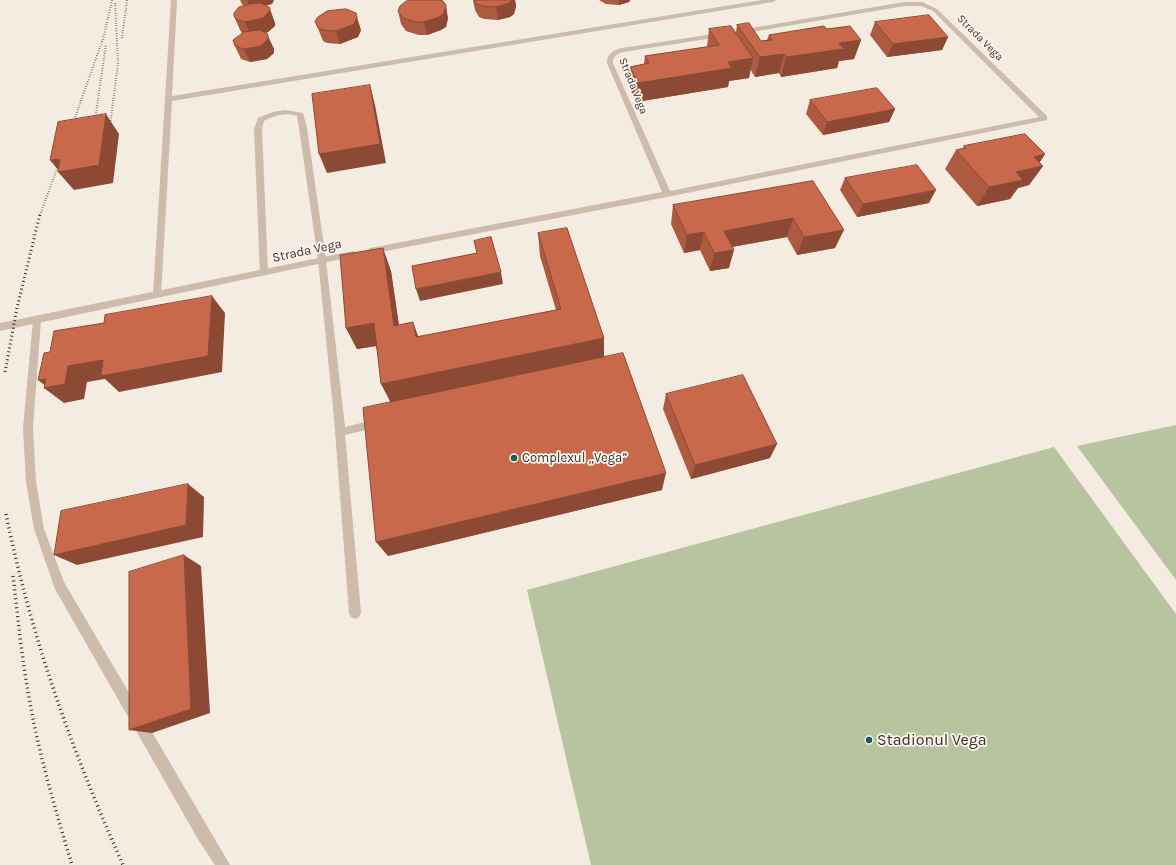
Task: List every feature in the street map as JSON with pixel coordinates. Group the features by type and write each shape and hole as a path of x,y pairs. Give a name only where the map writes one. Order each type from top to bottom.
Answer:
{"street":[{"path":"157,295 174,0"},
{"path":"169,99 773,0"},
{"name":"Strada Vega","path":"0,327 322,260 667,194 1044,118 935,10 922,4 904,4 622,50 614,53 610,58 610,63 667,194"},
{"path":"264,273 258,129 261,120 270,114 291,111 300,115 322,260 340,432 355,613"},
{"path":"37,320 28,428 32,482 39,529 59,585 204,836 223,865"},
{"path":"340,432 386,421"}],"green space":[{"path":"1176,425 1176,580 1077,446"},
{"name":"Stadionul Vega","path":"1054,447 1176,614 1176,865 591,865 527,590"}],"building":[{"path":"408,0 439,0 443,1 446,5 444,13 439,17 424,22 416,22 403,18 398,11 400,6"},
{"path":"475,0 513,0 509,3 496,7 477,4"},
{"path":"261,3 270,9 263,18 245,22 236,19 234,16 234,13 239,7"},
{"path":"346,9 356,13 357,17 354,24 336,31 318,28 315,21 318,17 327,11"},
{"path":"929,15 948,37 893,44 875,22"},
{"path":"749,23 761,41 772,40 769,35 824,26 827,29 850,26 861,40 839,43 844,49 786,57 784,54 760,57 737,25"},
{"path":"731,26 753,58 728,62 732,68 638,83 630,67 649,63 645,56 719,45 709,29"},
{"path":"260,30 267,33 268,36 268,39 261,46 244,49 235,46 233,40 244,32"},
{"path":"370,85 380,144 319,154 312,94"},
{"path":"877,88 895,109 827,122 810,100"},
{"path":"106,114 99,165 58,172 60,159 50,160 58,122"},
{"path":"1025,134 1045,154 1034,157 1043,166 1016,172 1023,180 989,187 956,150 966,148 964,146"},
{"path":"917,165 936,190 863,204 845,178"},
{"path":"813,181 844,230 804,237 793,218 724,231 734,250 714,253 704,232 687,235 673,205"},
{"path":"567,228 604,338 381,384 374,323 346,328 340,255 383,248 394,326 413,322 416,337 561,309 538,233"},
{"path":"491,237 501,272 416,289 412,266 477,253 474,241"},
{"path":"212,296 208,356 101,376 103,360 68,366 65,384 44,388 46,379 38,380 44,353 50,352 54,331 104,323 105,315"},
{"name":"Complexul „Vega”","path":"623,353 666,473 376,542 363,408"},
{"path":"743,375 777,444 695,465 666,394"},
{"path":"188,484 186,525 54,555 61,511"},
{"path":"184,555 191,709 129,730 129,572"}],"railway":[{"path":"71,129 104,36 112,0"},
{"path":"122,38 127,0"},
{"path":"109,133 118,63 115,2"},
{"path":"94,128 106,44"},
{"path":"40,215 61,158"},
{"path":"5,372 17,308 40,214"},
{"path":"6,514 28,606 55,693 86,779 123,865"},
{"path":"13,576 20,640 34,724 49,785 72,865"}],"place":[{"name":"Complexul „Vega”","path":"514,458"},
{"name":"Stadionul Vega","path":"869,740"}]}
